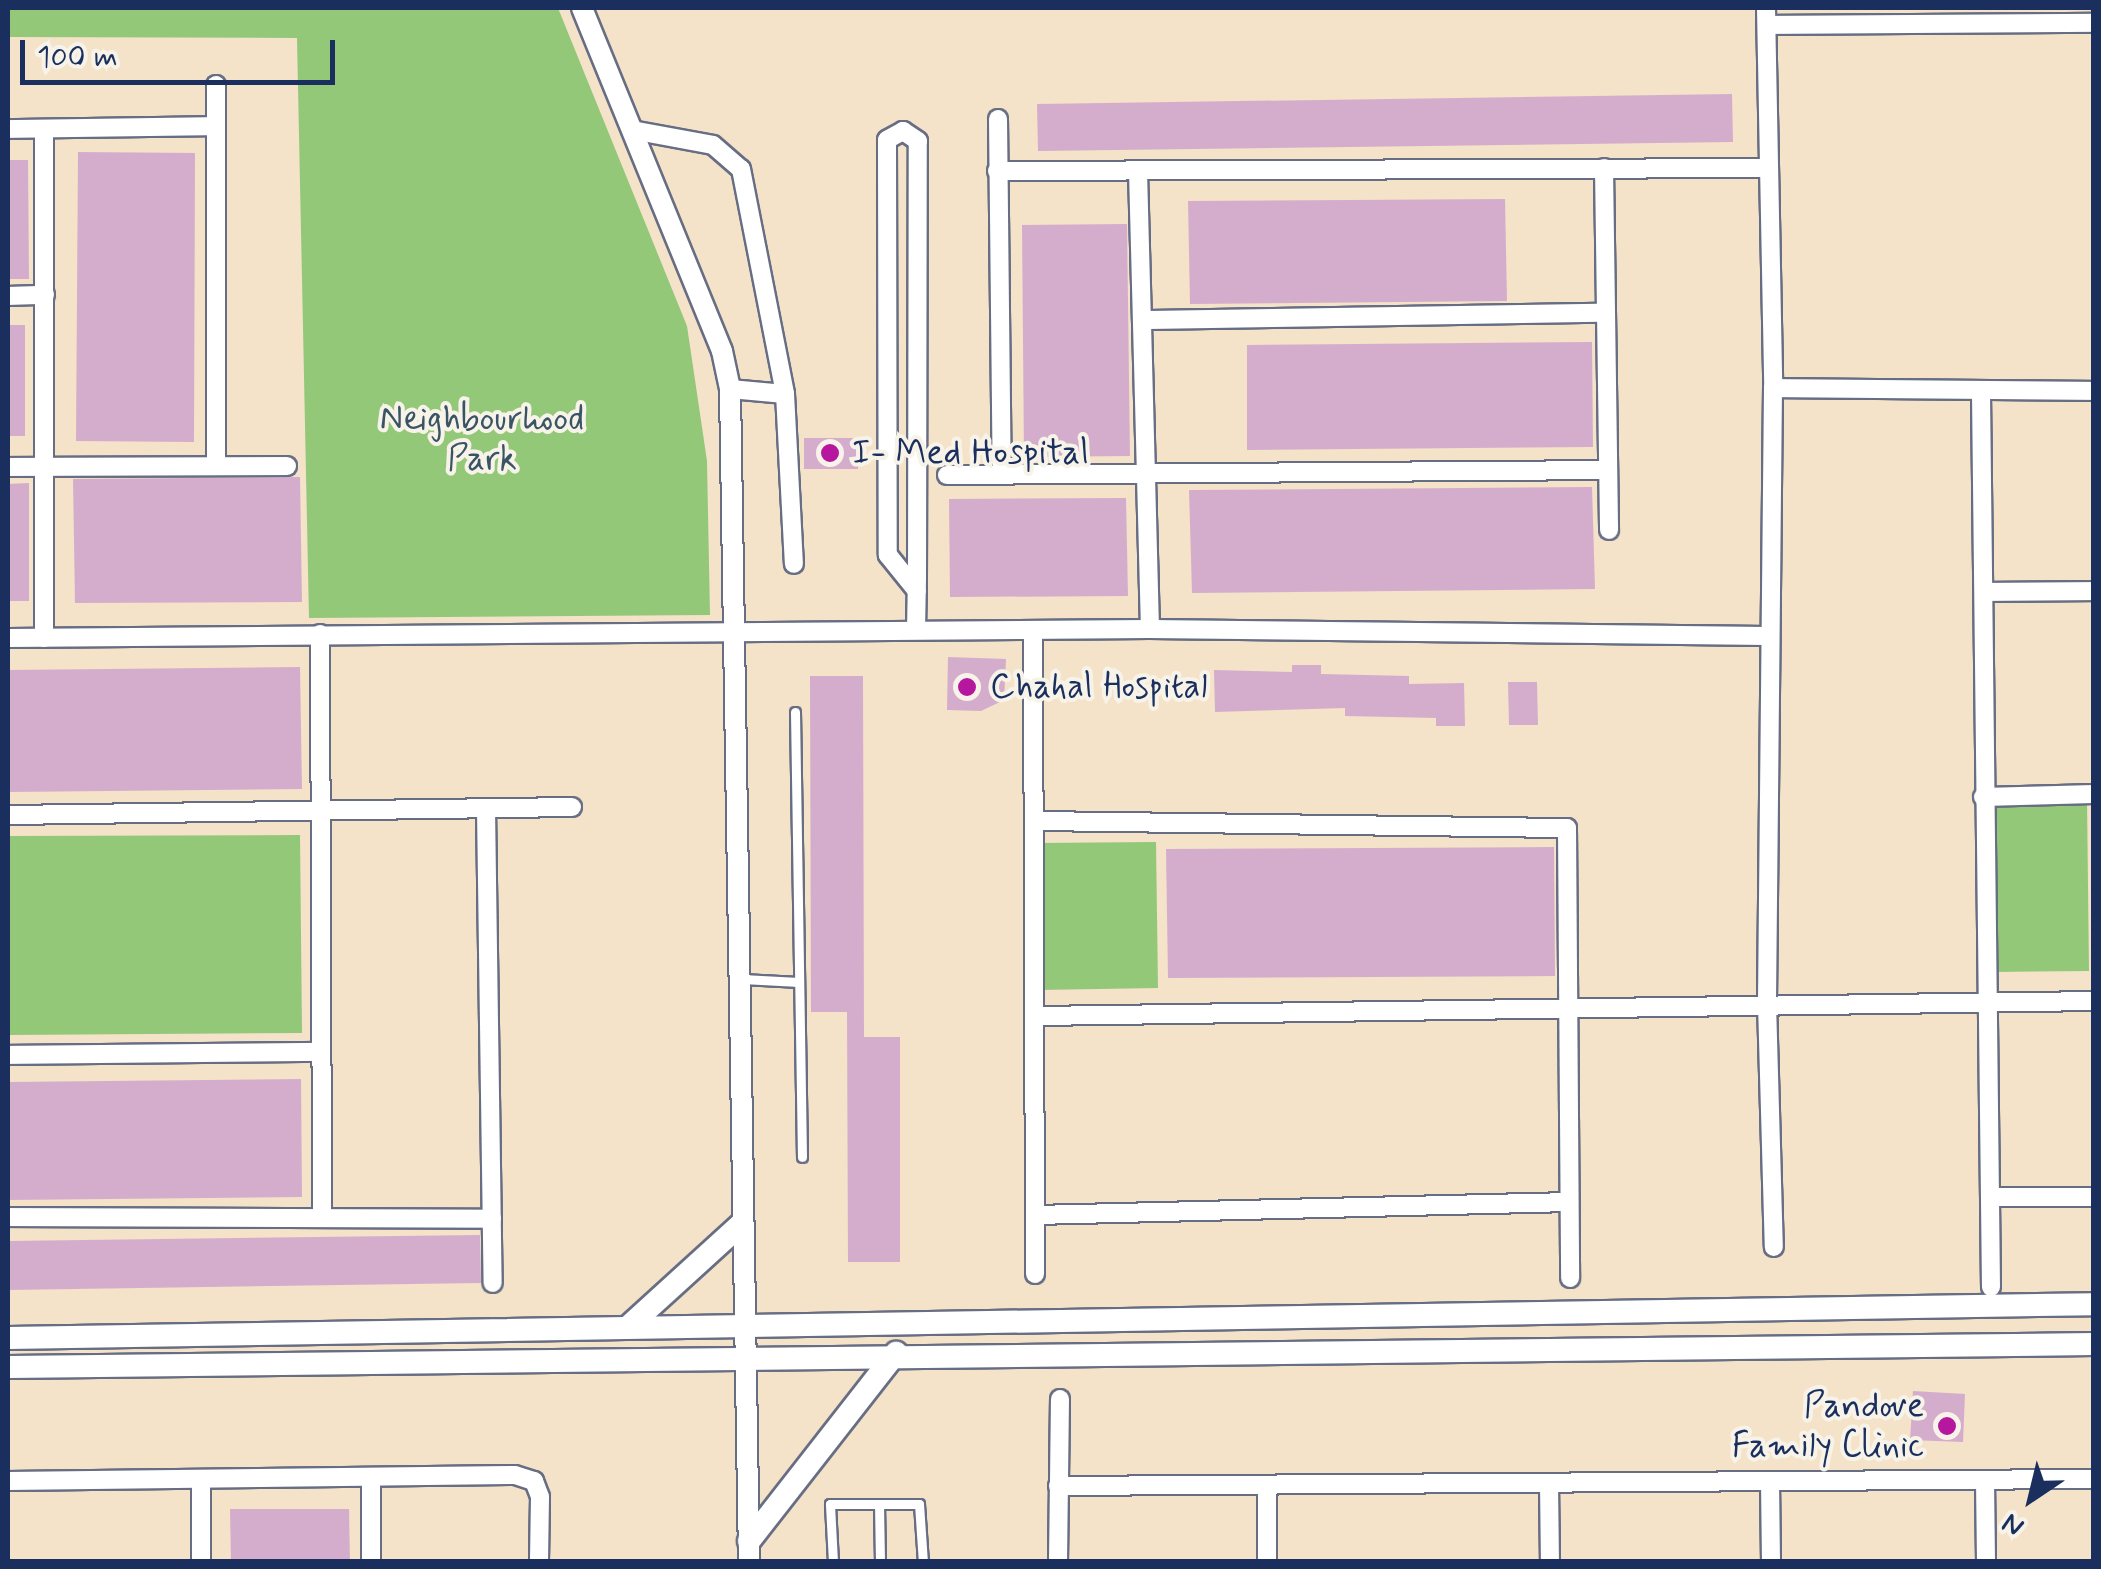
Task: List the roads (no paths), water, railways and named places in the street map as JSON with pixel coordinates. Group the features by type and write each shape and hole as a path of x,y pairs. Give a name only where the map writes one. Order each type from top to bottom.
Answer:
{"main road":[{"path":"628,1328 741,1224"},
{"path":"8,1338 2094,1304"},
{"path":"8,1367 896,1353 2094,1344"},
{"path":"749,1551 896,1353"}],"street":[{"path":"582,8 722,351 730,389 738,632 742,1355 749,1551"},
{"path":"1774,1247 1768,1003 1767,636 1774,388 1767,16 2094,23"},
{"path":"216,84 216,466"},
{"path":"998,119 1002,474"},
{"path":"8,129 215,126"},
{"path":"44,129 44,638"},
{"path":"632,130 713,145 741,169 785,394 794,564"},
{"path":"916,630 917,590 918,141 903,131 887,140 888,555 917,590"},
{"path":"1604,168 1609,530"},
{"path":"996,171 1767,168"},
{"path":"1138,171 1150,629"},
{"path":"8,296 45,296"},
{"path":"1142,320 1606,313"},
{"path":"1774,388 1981,393 2094,391"},
{"path":"730,389 785,394"},
{"path":"1981,393 1991,1287"},
{"path":"8,467 286,466"},
{"path":"948,475 1608,470"},
{"path":"1986,592 2094,591"},
{"path":"8,638 1150,629 1767,636"},
{"path":"1033,630 1035,1274"},
{"path":"320,634 322,1218"},
{"path":"1983,797 2094,794"},
{"path":"486,808 493,1283"},
{"path":"8,815 572,808"},
{"path":"1036,821 1567,828 1570,1278"},
{"path":"1036,1016 1768,1003 2094,1002"},
{"path":"8,1055 320,1052"},
{"path":"1992,1197 2094,1196"},
{"path":"1035,1214 1569,1202"},
{"path":"8,1217 492,1219"},
{"path":"1058,1562 1060,1399"},
{"path":"8,1481 516,1475 534,1482 540,1562"},
{"path":"371,1477 371,1562"},
{"path":"201,1479 201,1562"},
{"path":"1985,1480 1986,1562"},
{"path":"1058,1486 2094,1480"},
{"path":"1549,1482 1550,1562"},
{"path":"1770,1482 1771,1562"},
{"path":"1267,1484 1268,1562"}],"lane":[{"path":"795,712 802,1156"},
{"path":"739,979 799,982"},
{"path":"833,1562 827,1506 879,1504 920,1504 923,1562"},
{"path":"879,1504 880,1562"}],"place":[{"name":"I- Med Hospital","path":"830,453"},
{"name":"Chahal Hospital","path":"967,687"},
{"name":"Pandove Family Clinic","path":"1947,1426"}],"park label":[{"name":"Neighbourhood Park","path":"482,439"}]}
